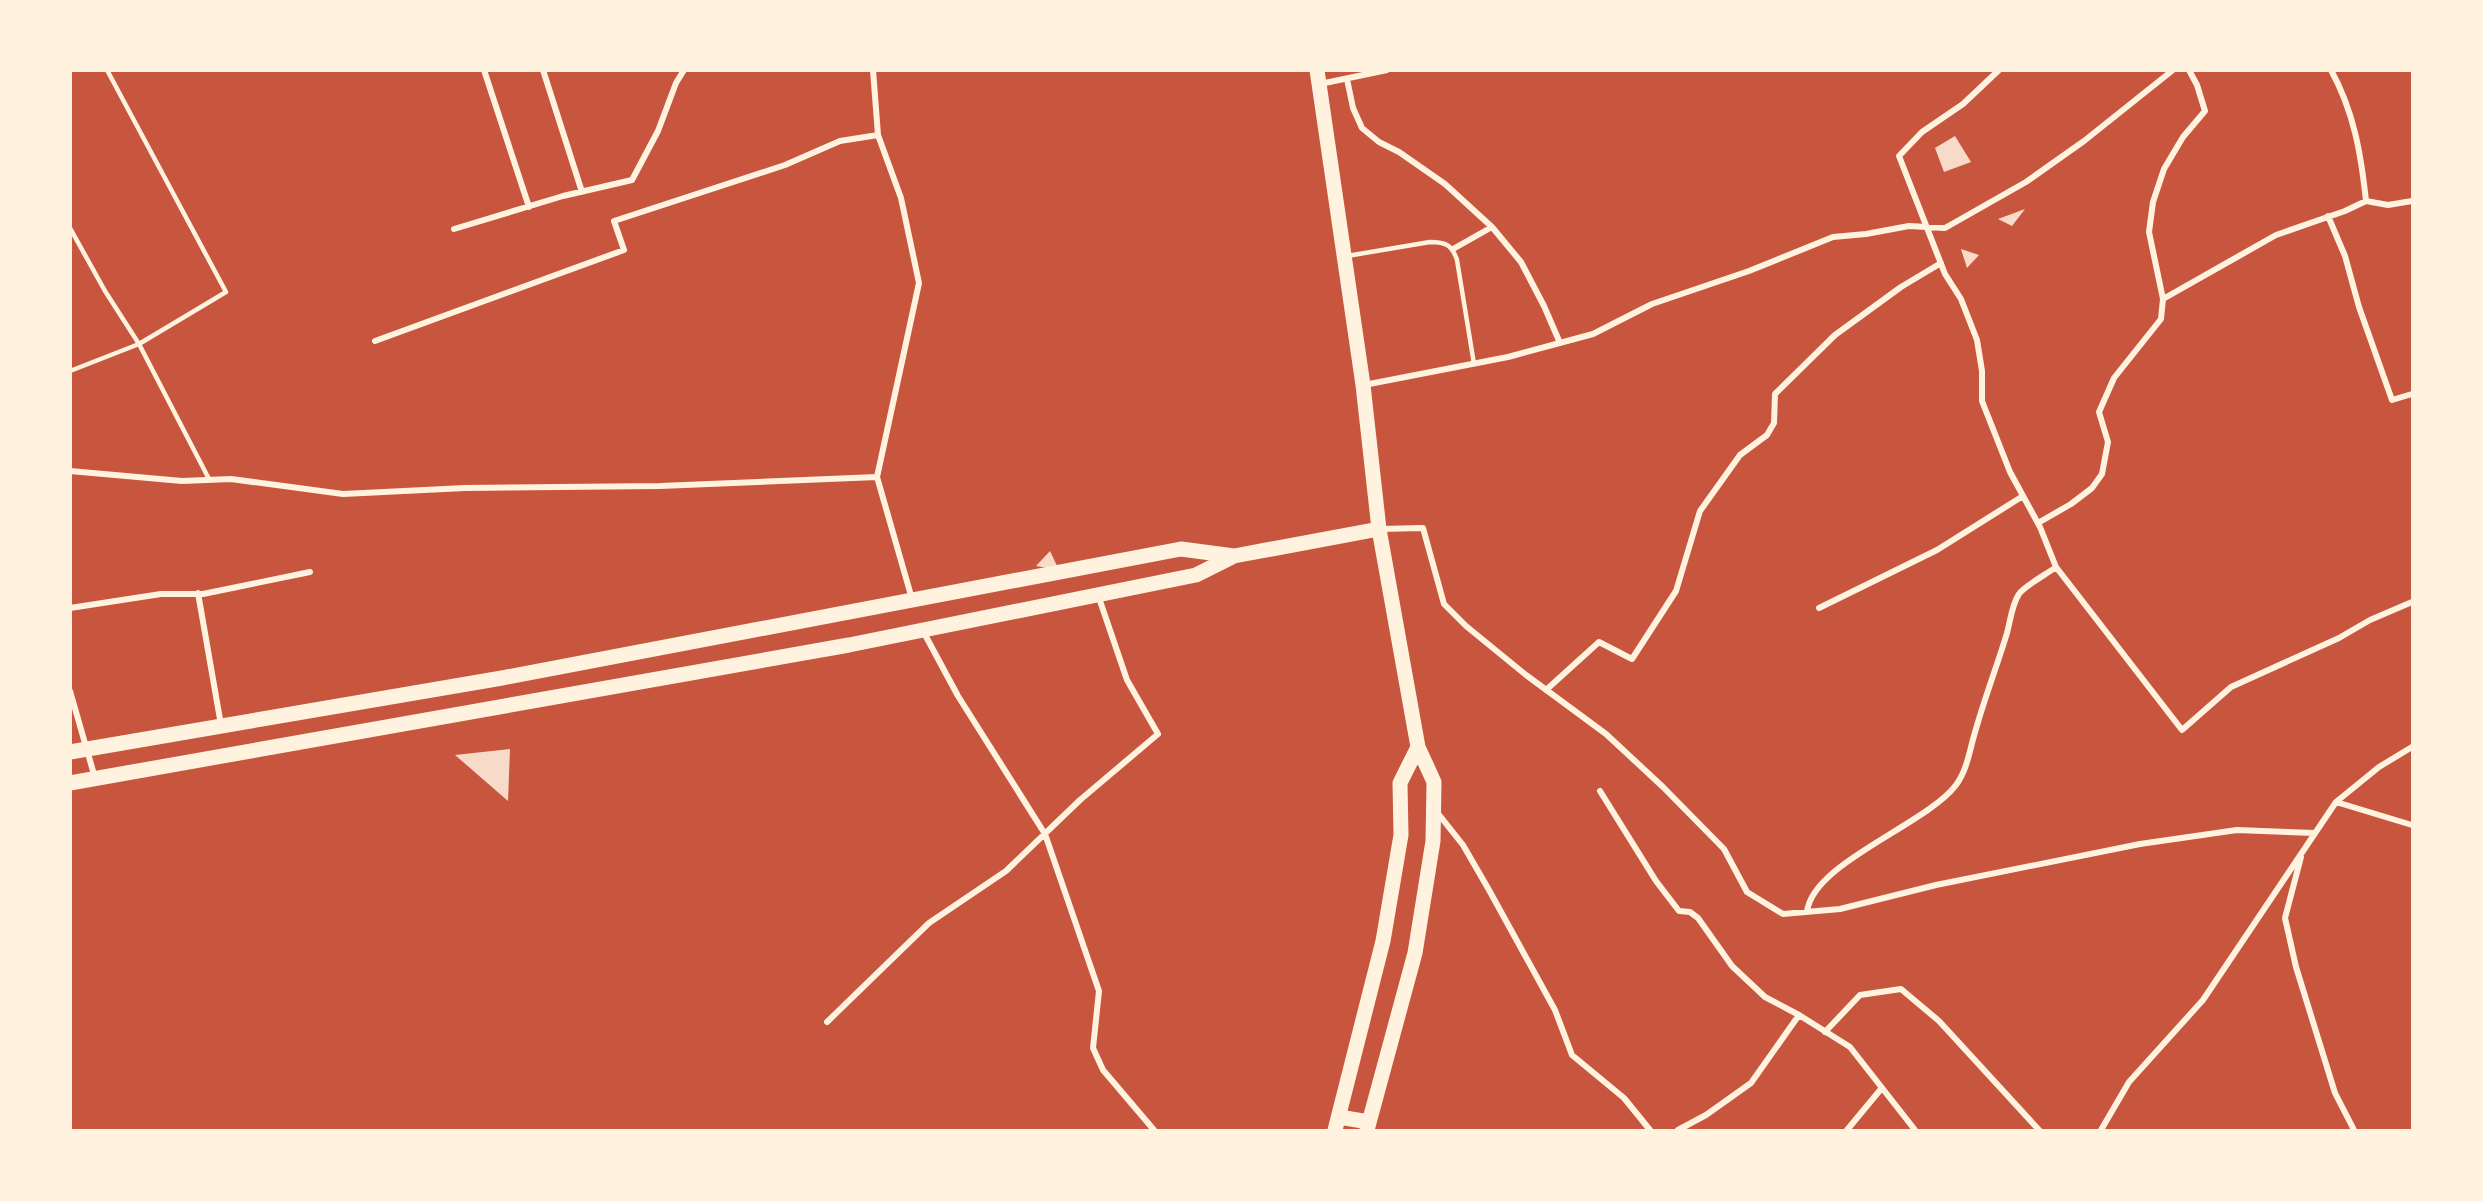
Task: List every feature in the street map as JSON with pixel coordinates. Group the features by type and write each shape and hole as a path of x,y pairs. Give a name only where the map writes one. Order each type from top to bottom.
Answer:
{"main road":[{"path":"1318,77 1363,385 1379,529 1418,747 1434,782 1433,841 1415,953 1368,1126 1337,1124 1383,941 1401,836 1400,783 1418,747"},
{"path":"70,783 922,630 1196,575 1234,556 1379,529"},
{"path":"70,752 502,678 1181,549 1234,556"}],"street":[{"path":"483,70 529,207"},
{"path":"543,70 582,192"},
{"path":"454,229 632,180 658,131 676,83 684,70"},
{"path":"873,70 878,135 901,198 919,283 877,477 912,600"},
{"path":"1318,77 1347,79 1387,70"},
{"path":"1999,70 1963,104 1922,132 1899,156 1941,263 1961,299 1977,340 1982,371 1982,401 2010,472 2038,523 2056,567 2182,730 2230,687 2412,602"},
{"path":"1363,385 1474,364 1593,334 1652,304 1749,271 1833,237 1909,226 1945,228 2026,182 2084,141 2172,70"},
{"path":"2038,523 2071,504 2092,488 2102,474 2108,442 2099,412 2114,378 2162,319 2163,299 2149,232 2153,202 2164,169 2183,137 2205,111 2197,85 2189,70"},
{"path":"2331,70 2355,126 2366,201"},
{"path":"1347,79 1353,108 1362,128 1378,142 1399,152 1445,184 1492,227 1521,262 1560,343"},
{"path":"375,341 624,250 614,221 785,165 840,141 878,135"},
{"path":"2163,299 2276,235 2366,201 2388,205 2412,201"},
{"path":"2328,216 2345,256 2359,307 2392,400 2412,394"},
{"path":"1453,249 1492,227"},
{"path":"1546,690 1599,642 1632,659 1676,591 1700,512 1740,455 1767,435 1774,423 1775,394 1835,336 1901,287 1941,263"},
{"path":"70,471 182,481 231,479 343,494 465,488 660,486 877,477"},
{"path":"1820,608 1937,550 2023,496"},
{"path":"1379,529 1423,528 1444,604 1466,626 1546,690 1606,734 1664,787 1724,849 1747,892 1783,914 1840,909 1947,882 2140,844 2237,830 2315,833"},
{"path":"1808,912 1808,902 1812,894 1831,877 1874,844 1932,807 1958,783 1967,763 2019,594 2056,567"},
{"path":"70,608 161,594 198,593 310,572"},
{"path":"198,593 221,726"},
{"path":"827,1022 929,923 1006,871 1080,800 1158,734 1127,680 1098,595"},
{"path":"922,630 958,696 1045,834 1099,991 1093,1048 1103,1070 1154,1131"},
{"path":"70,691 95,778"},
{"path":"2101,1131 2129,1082 2203,1000 2336,802 2379,767 2412,747"},
{"path":"1600,791 1656,881 1679,911 1690,912 1698,918 1732,966 1765,997 1850,1047 1915,1131"},
{"path":"2336,802 2412,825"},
{"path":"1434,808 1463,845 1489,890 1555,1010 1572,1055 1624,1098 1650,1131"},
{"path":"2303,850 2285,918 2296,967 2335,1093 2354,1131"},
{"path":"1825,1032 1860,995 1900,989 1939,1021 2039,1131"},
{"path":"1678,1131 1706,1115 1751,1083 1799,1015"},
{"path":"1847,1131 1881,1089"}],"lane":[{"path":"70,371 139,344 226,292 107,70"},
{"path":"70,228 105,291 139,344 208,480"},
{"path":"1345,257 1430,242 1443,242 1453,249 1457,260 1474,364"}],"building":[{"path":"1955,136 1971,162 1944,172 1935,148"},
{"path":"2025,209 2012,226 1998,219"},
{"path":"1961,249 1979,255 1967,268"},
{"path":"1050,551 1059,570 1036,566"},
{"path":"510,749 508,801 455,755"}]}
